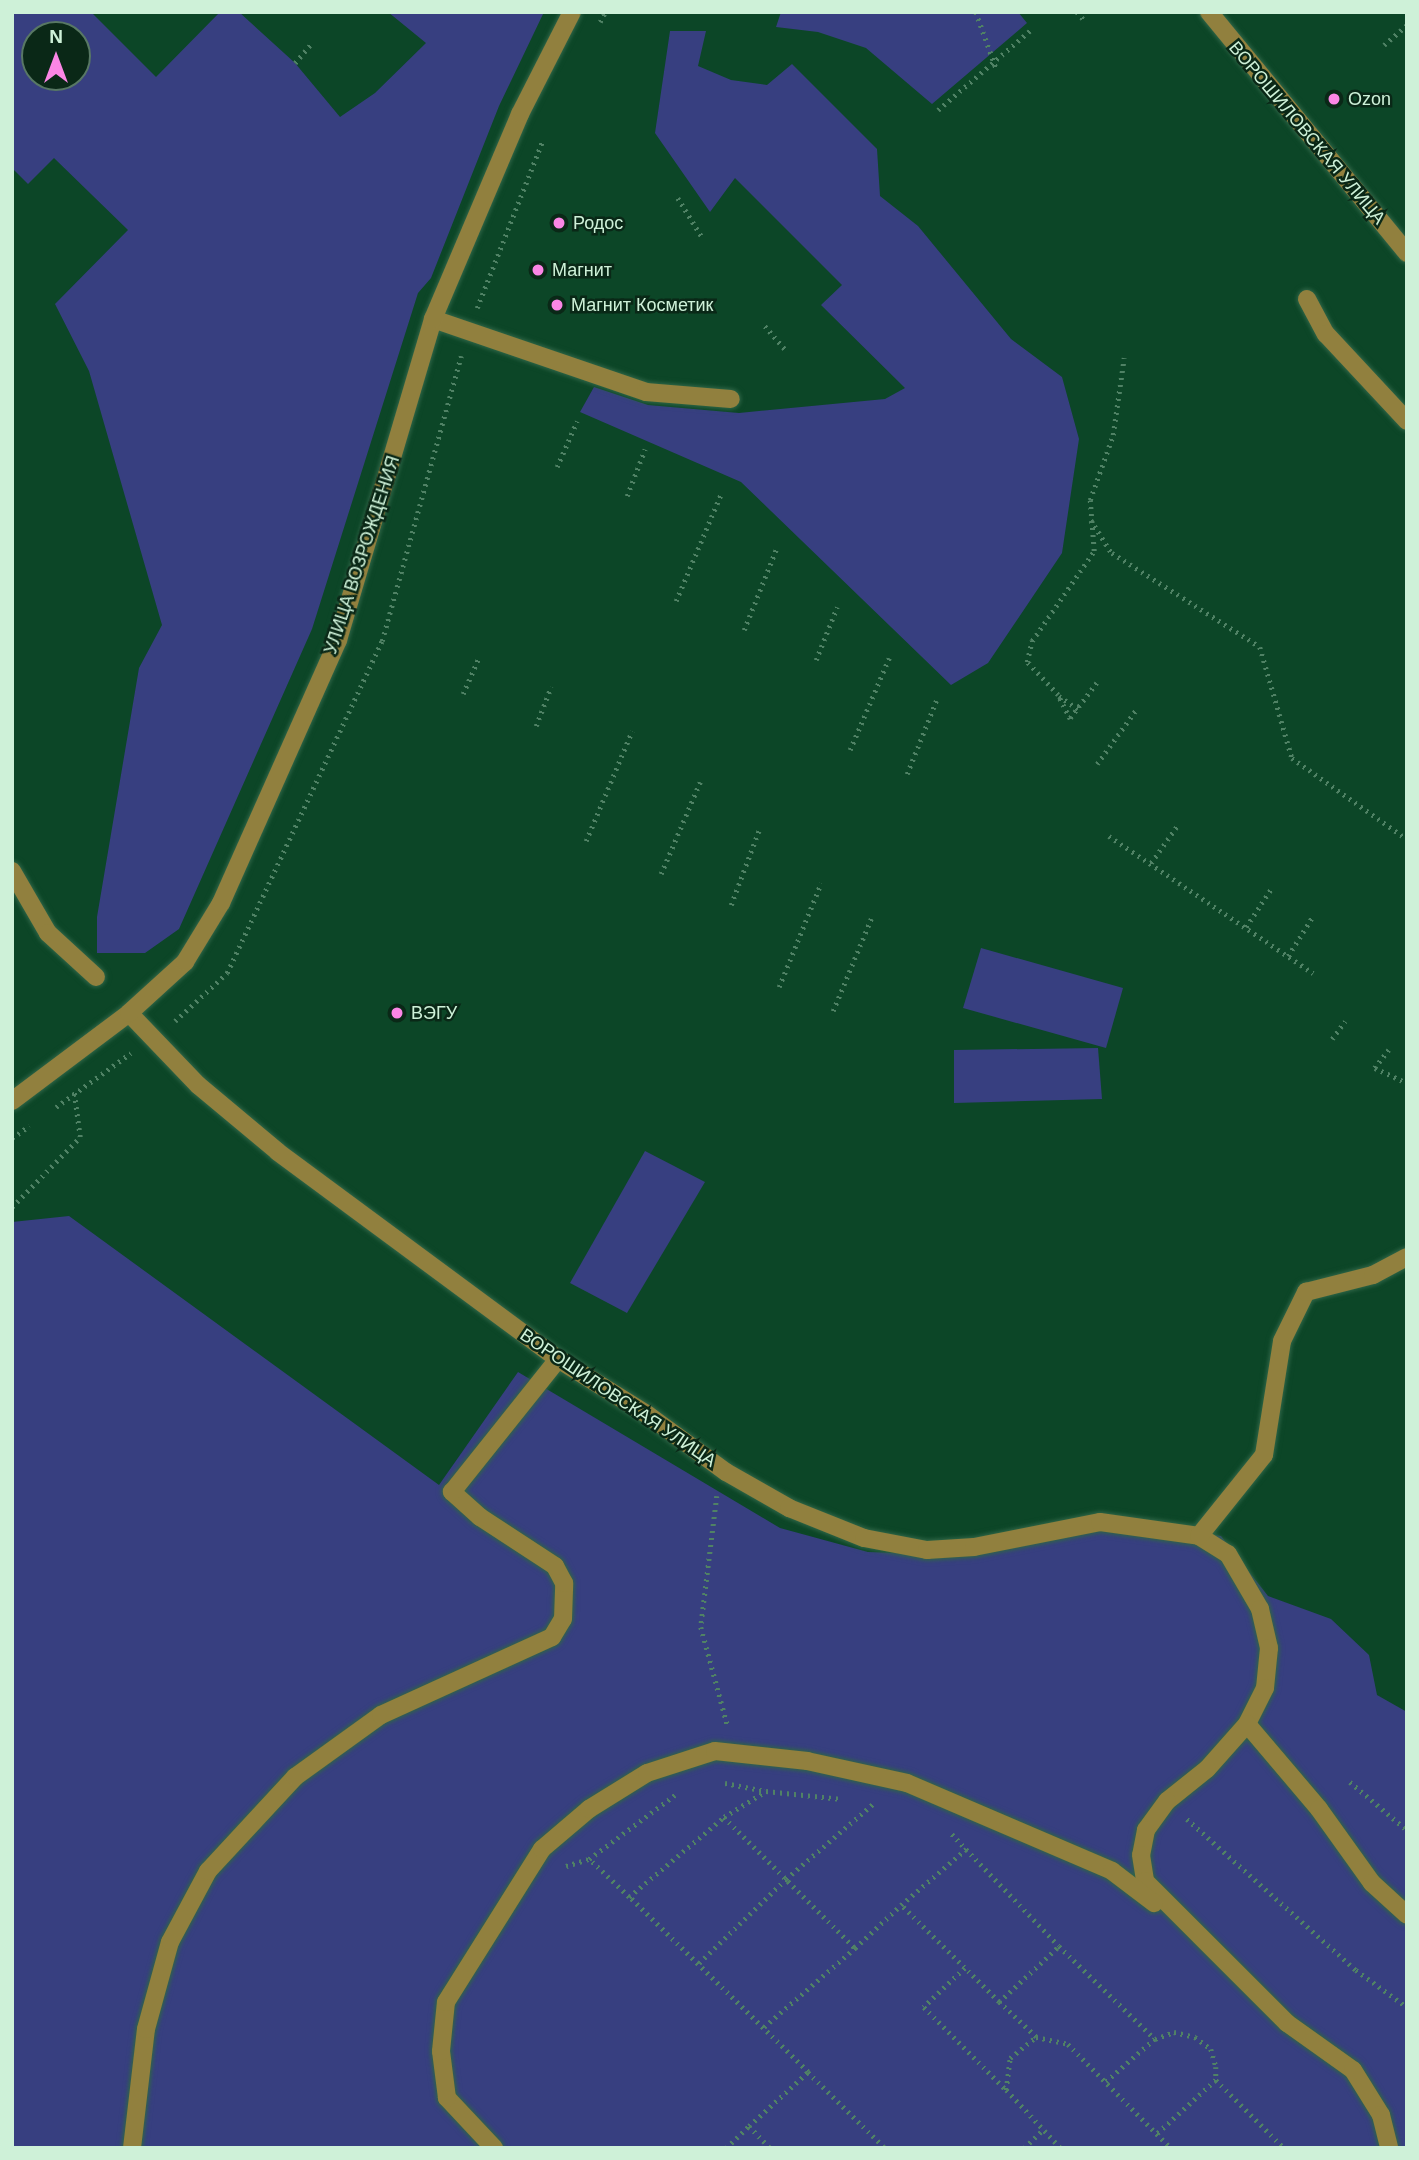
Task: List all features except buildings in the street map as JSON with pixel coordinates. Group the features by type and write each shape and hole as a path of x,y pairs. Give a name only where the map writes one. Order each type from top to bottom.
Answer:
{"street":[{"name":"УЛИЦА ВОЗРОЖДЕНИЯ","path":"12,1101 129,1013 186,962 221,903 338,640 433,319 520,114 572,12"},
{"name":"ВОРОШИЛОВСКАЯ УЛИЦА","path":"1209,12 1407,253"},
{"path":"1307,299 1326,334 1407,421"},
{"path":"433,319 646,392 731,399"},
{"path":"12,871 48,933 96,976"},
{"name":"ВОРОШИЛОВСКАЯ УЛИЦА","path":"129,1013 198,1085 278,1152 558,1359 648,1415 726,1472 789,1507 864,1538 927,1550 974,1548 1100,1522 1199,1536 1228,1554 1260,1609 1269,1648 1265,1688 1247,1724 1207,1769 1167,1801 1146,1830 1140,1855 1145,1881 1199,1938 1287,2023 1353,2070 1381,2115 1389,2148"},
{"path":"1199,1536 1264,1455 1282,1341 1306,1292 1373,1275 1407,1257"},
{"path":"132,2148 146,2029 170,1942 208,1871 295,1777 381,1715 552,1637 563,1619 564,1583 555,1566 480,1517 452,1492 558,1359"},
{"path":"1247,1724 1319,1809 1372,1883 1407,1915"},
{"path":"495,2148 447,2098 441,2051 446,2002 542,1849 589,1809 647,1773 715,1751 807,1761 907,1783 992,1816 1112,1871 1199,1938"}],"path":[{"path":"976,12 996,68"},
{"path":"1077,12 1084,20"},
{"path":"1384,45 1407,25"},
{"path":"938,110 1032,29"},
{"path":"295,63 311,44"},
{"path":"677,198 702,237"},
{"path":"765,326 787,351"},
{"path":"1078,709 1058,695 1027,662 1032,641 1094,551 1090,500 1113,435 1124,358"},
{"path":"557,467 577,421"},
{"path":"627,496 645,449"},
{"path":"676,601 721,494"},
{"path":"1091,520 1112,553 1260,647 1292,758 1407,839"},
{"path":"744,630 777,547"},
{"path":"816,660 837,607"},
{"path":"463,694 479,657"},
{"path":"850,750 889,658"},
{"path":"1058,695 1070,719 1097,683"},
{"path":"536,726 551,687"},
{"path":"907,774 936,701"},
{"path":"1097,764 1136,710"},
{"path":"586,841 632,731"},
{"path":"661,874 700,782"},
{"path":"1151,863 1177,826"},
{"path":"731,905 759,830"},
{"path":"1109,836 1314,973"},
{"path":"779,987 821,883"},
{"path":"1245,927 1271,889"},
{"path":"1288,956 1314,916"},
{"path":"833,1011 871,919"},
{"path":"1332,1039 1345,1021"},
{"path":"1389,1050 1375,1068 1407,1083"},
{"path":"12,1207 80,1137 74,1091"},
{"path":"726,1472 709,1536 701,1627 735,1753"},
{"path":"719,1782 766,1791 855,1799"},
{"path":"1350,1782 1407,1830"},
{"path":"681,1791 589,1859 699,1963 885,2148"},
{"path":"629,1896 724,1817 766,1791"},
{"path":"699,1963 786,1879 878,1799 866,1799"},
{"path":"1167,1801 1356,1970 1407,2007"},
{"path":"724,1817 855,1948"},
{"path":"949,1830 1059,1946 1155,2039"},
{"path":"764,2027 966,1849"},
{"path":"901,1905 1036,2037 1068,2044 1171,2148"},
{"path":"999,2002 1059,1946"},
{"path":"965,1968 924,2007 1060,2148"},
{"path":"1106,2082 1155,2039 1174,2032 1195,2037 1211,2049 1216,2080 1284,2148"},
{"path":"1006,2090 1010,2058 1036,2037"},
{"path":"726,2148 808,2072"},
{"path":"1157,2134 1216,2080"},
{"path":"749,2126 770,2148"},
{"path":"1024,2148 1044,2129"}],"shaded area":[{"path":"12,12 91,12 156,77 220,12 239,12 295,63 340,117 375,93 426,43 388,12 544,12 499,106 431,278 418,293 312,629 179,929 145,953 97,953 97,917 139,668 162,625 89,371 55,304 128,230 54,158 28,184 12,168"},
{"path":"781,12 1018,12 1027,23 932,104 866,48 818,32 776,27"},
{"path":"670,31 706,31 698,66 731,80 767,85 792,64 877,149 880,196 918,226 1011,339 1062,377 1079,439 1062,553 988,663 951,685 741,482 580,412 594,387 648,405 739,413 885,399 905,388 821,305 842,285 735,178 710,212 655,133"},
{"path":"981,948 1123,988 1106,1048 963,1008"},
{"path":"1098,1048 1102,1099 954,1103 954,1050"},
{"path":"645,1151 705,1182 627,1313 570,1283"},
{"path":"69,1216 439,1485 518,1372 780,1528 868,1552 930,1554 1128,1523 1221,1536 1268,1596 1331,1619 1369,1655 1377,1695 1407,1712 1407,2148 12,2148 12,1222"}],"place":[{"name":"Ozon","path":"1334,99"},
{"name":"Родос","path":"559,223"},
{"name":"Магнит","path":"538,270"},
{"name":"Магнит Косметик","path":"557,305"},
{"name":"ВЭГУ","path":"397,1013"}]}
